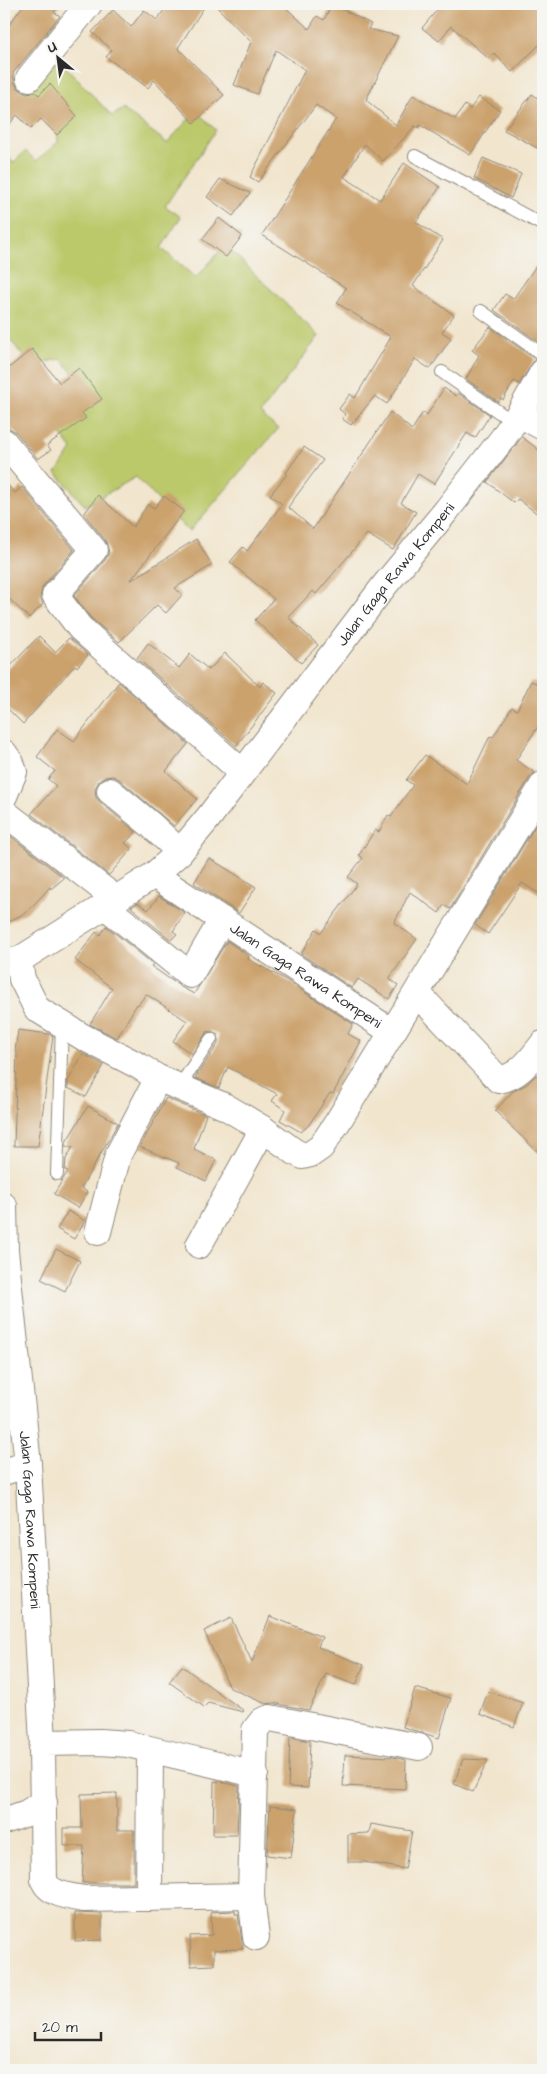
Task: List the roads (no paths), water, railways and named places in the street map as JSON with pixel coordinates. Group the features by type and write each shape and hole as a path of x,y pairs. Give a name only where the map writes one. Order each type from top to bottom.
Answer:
{"street":[{"path":"29,78 89,4"},
{"name":"Jalan Gaga Rawa Kompeni","path":"543,372 516,418 446,511 384,586 180,852 154,875 11,961 38,1009 168,1083 226,1107 263,1129 294,1152 302,1156 311,1154 321,1147 543,785"},
{"path":"516,418 543,427"},
{"path":"4,442 94,550 55,595 80,628 242,772"},
{"path":"4,753 11,763 14,772 4,796"},
{"path":"110,791 180,852"},
{"name":"Jalan Gaga Rawa Kompeni","path":"4,812 111,902 190,975 222,920"},
{"name":"Jalan Gaga Rawa Kompeni","path":"154,875 392,1032"},
{"path":"416,993 499,1080 519,1072 543,1044"},
{"path":"98,1232 118,1155 168,1083"},
{"path":"199,1245 263,1129"},
{"name":"Jalan Gaga Rawa Kompeni","path":"4,1206 16,1468 43,1743 45,1885 68,1896 84,1900 149,1898"},
{"path":"256,1937 251,1896 255,1730 262,1722 270,1718 418,1748"},
{"path":"43,1743 100,1742 128,1744 255,1774"},
{"path":"150,1750 149,1898 251,1896"},
{"path":"4,1821 27,1812 44,1802"}],"lane":[{"path":"415,156 543,225"},
{"path":"481,311 543,355"},
{"path":"442,372 516,418"},
{"path":"56,1174 62,1024"},
{"path":"168,1083 211,1039"}]}
